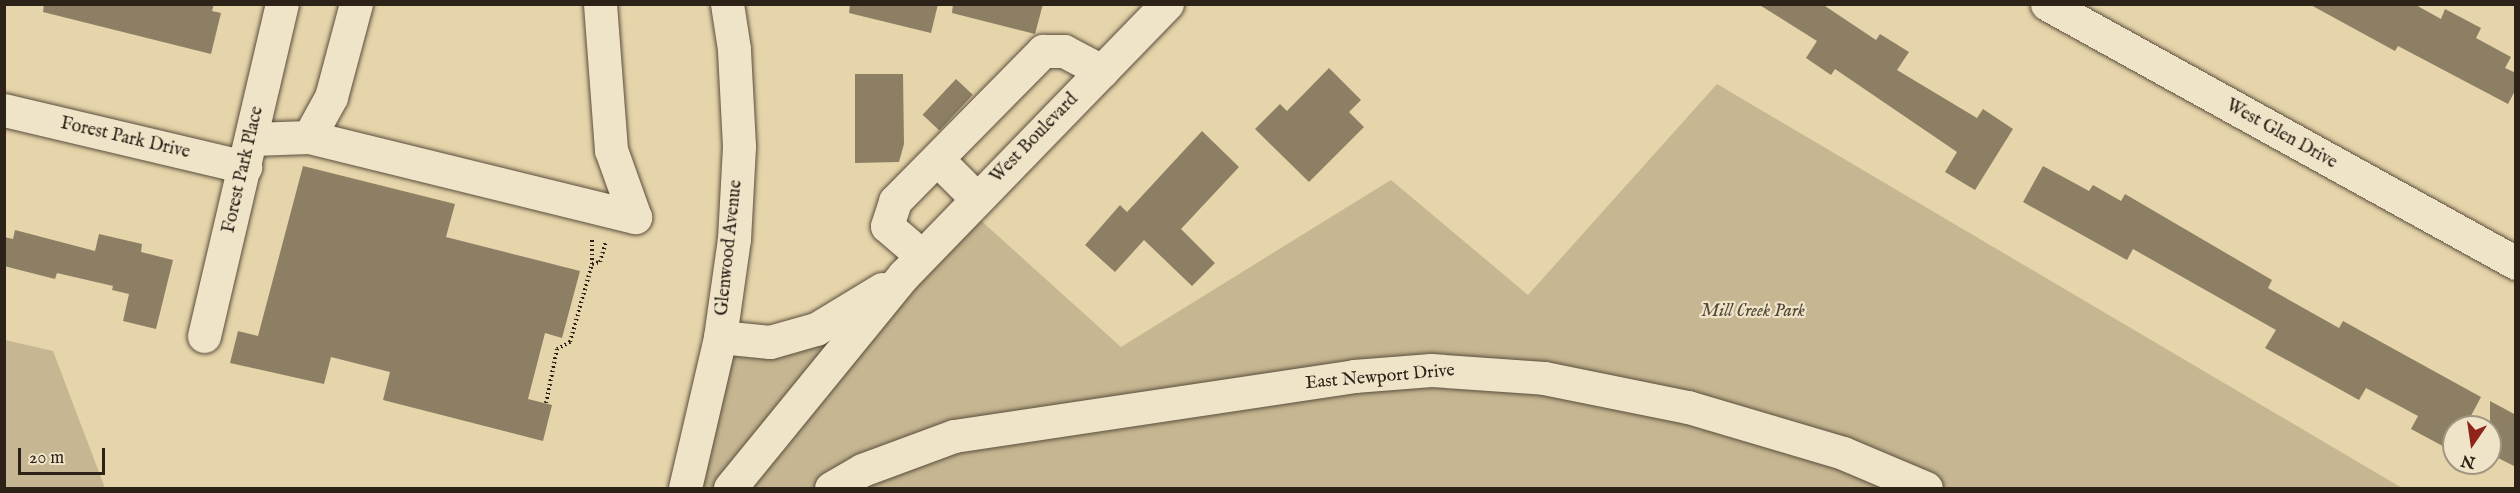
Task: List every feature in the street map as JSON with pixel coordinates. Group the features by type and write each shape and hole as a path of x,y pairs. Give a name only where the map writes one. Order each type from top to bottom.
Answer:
{"street":[{"name":"Forest Park Place","path":"204,336 249,153 282,4"},
{"path":"309,138 332,97 356,4"},
{"name":"Forest Park Drive","path":"4,110 249,153 309,138 635,217 611,150 600,4"},
{"name":"Glenwood Avenue","path":"685,489 720,337 734,239 739,146 727,4"},
{"name":"West Boulevard","path":"730,489 913,266 1167,4"},
{"name":"West Glen Drive","path":"2047,4 2516,263"},
{"path":"913,266 887,226 895,201 938,160 1042,51 1064,51 1102,71"},
{"path":"938,160 977,199"},
{"name":"West Boulevard","path":"720,337 770,342 816,329 913,266"},
{"name":"East Newport Drive","path":"831,489 862,470 954,436 1295,384 1431,370 1544,378 1688,407 1844,453 1926,489"}],"path":[{"path":"592,264 600,262 607,234"},
{"path":"546,403 557,349 570,342 592,264 592,239"}],"green space":[{"name":"Mill Creek Park","path":"1717,84 2402,488 685,488 720,337 816,329 967,208 1121,347 1391,180 1528,295"},
{"path":"5,340 53,351 105,488 5,488"}],"building":[{"path":"44,4 214,4 212,11 221,13 211,54 43,12"},
{"path":"850,4 938,4 931,33 849,13"},
{"path":"953,4 1043,4 1035,34 952,13"},
{"path":"1758,4 1822,4 1876,40 1880,34 1909,52 1897,70 1977,118 1983,109 2013,129 1975,190 1945,172 1957,152 1835,69 1831,75 1806,58 1817,41"},
{"path":"2309,4 2414,4 2441,19 2445,9 2481,28 2476,38 2511,57 2505,68 2516,73 2516,89 2508,104 2398,46 2395,51"},
{"path":"1329,68 1361,100 1349,112 1364,127 1309,182 1255,129 1280,104 1287,111"},
{"path":"855,74 903,74 904,144 899,162 855,163"},
{"path":"956,79 973,95 939,131 923,115"},
{"path":"1202,131 1239,167 1181,229 1215,263 1192,286 1144,240 1115,272 1085,245 1120,205 1127,212"},
{"path":"303,166 455,204 446,237 580,271 562,338 545,333 528,399 552,405 543,441 383,400 390,372 331,357 324,384 230,363 238,331 258,336"},
{"path":"2043,166 2089,191 2093,185 2121,201 2125,194 2272,280 2268,288 2339,328 2343,321 2481,397 2471,415 2442,415 2442,446 2411,429 2418,416 2366,388 2359,400 2265,348 2276,330 2133,249 2127,260 2023,202"},
{"path":"15,230 95,251 99,234 142,244 141,252 173,260 156,329 123,321 129,294 112,290 113,286 57,273 55,279 4,266 4,237 13,239"},
{"path":"2490,401 2516,415 2516,467 2502,460 2502,415 2490,415"}]}
